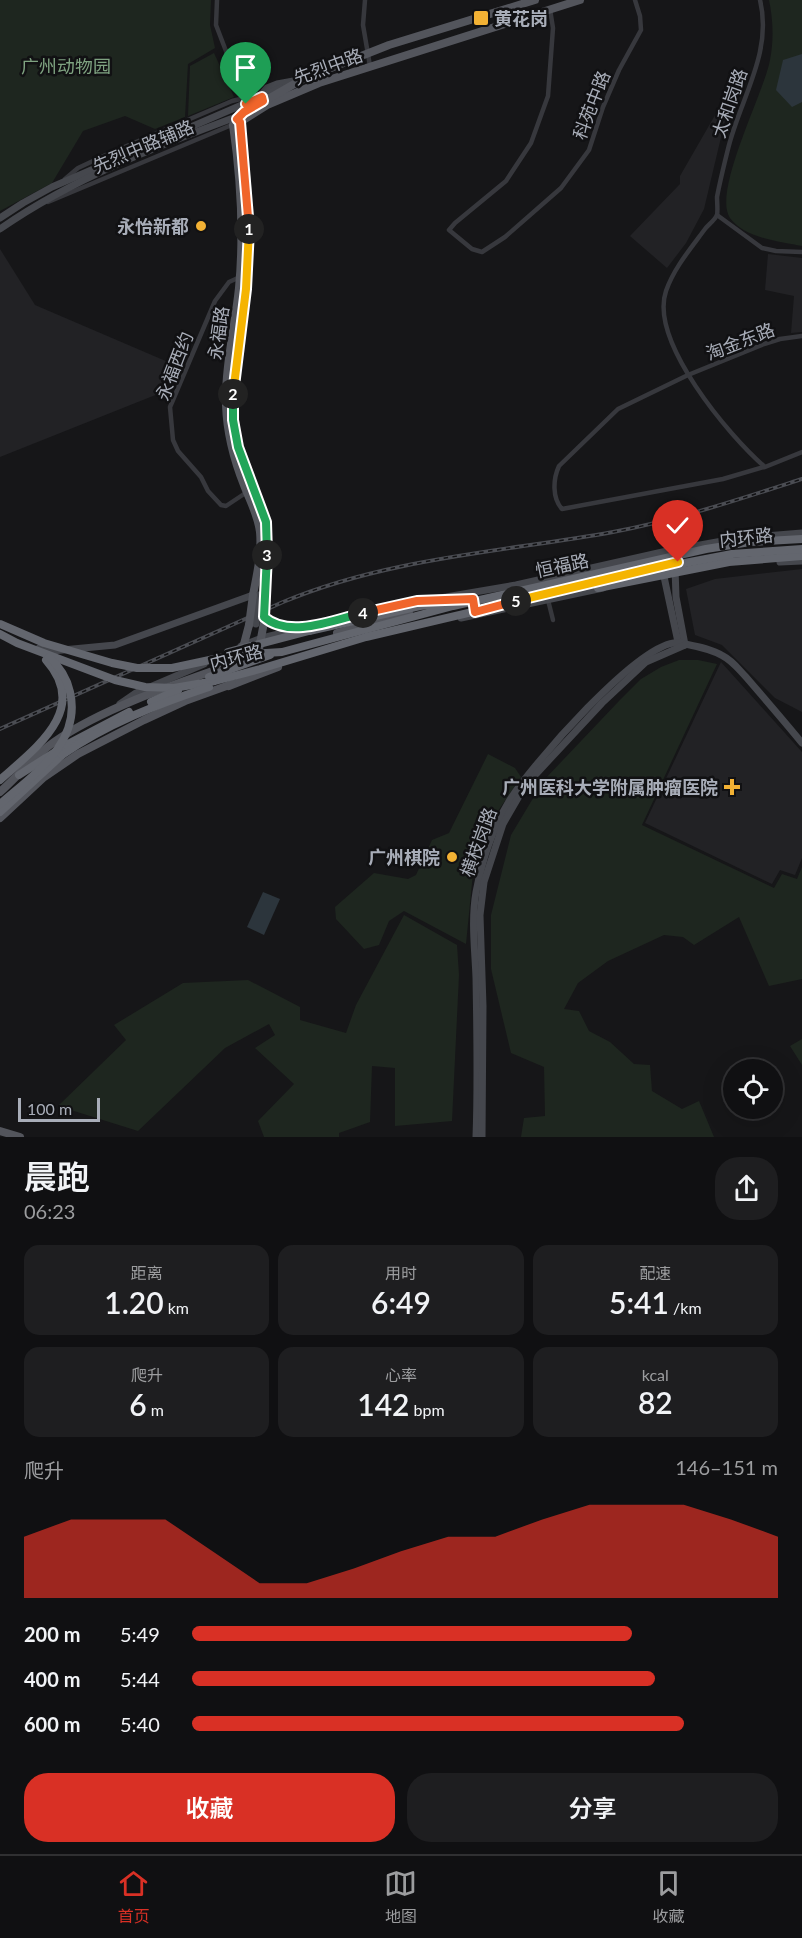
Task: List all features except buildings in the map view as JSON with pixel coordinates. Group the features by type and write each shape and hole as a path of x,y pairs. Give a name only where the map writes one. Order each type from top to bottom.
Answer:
{"highway":[{"name":"内环路","path":"0,624 44,643 112,663 137,668 172,668 239,655 282,652 453,606 679,554 736,544 802,540"},
{"name":"内环路","path":"0,635 115,680 135,686 174,688 291,661 366,637 664,567 746,552 802,548"},
{"path":"498,607 729,562 802,556"},
{"path":"172,668 243,647 370,617 430,604 470,600"},
{"path":"0,624 57,665 68,684 72,706 69,730 62,744 0,804"},
{"path":"0,780 46,738 56,724 62,709 60,687 50,665 38,654 17,643"},
{"path":"19,775 66,745 129,712 209,677 282,652"},
{"path":"0,812 62,755 96,734 167,701 291,661"}],"main road":[{"name":"先烈中路","path":"265,98 303,79 367,53 535,0"},
{"name":"先烈中路","path":"0,218 35,195 152,139 214,116 245,101 265,98 319,83 580,0"},
{"path":"0,230 29,210 92,177 237,119 265,98"},
{"path":"214,116 237,119"},
{"name":"永福路","path":"0,818 43,778 86,750 116,733 185,701 229,686 244,674 256,656 264,617 259,595 258,524 232,450 226,406 228,367 240,277 241,210 237,119"},
{"name":"永福路","path":"237,119 247,184 249,240 246,289 233,384 233,420 239,454 266,522 267,543 259,595"},
{"path":"113,710 136,693 244,644 300,628 417,601 662,563 739,538 802,533"},
{"name":"恒福路","path":"228,665 406,613 662,563 743,544 802,540"},
{"name":"恒福路","path":"229,686 291,661 370,638 547,597 662,563 675,568 744,551 802,548"},
{"path":"682,644 675,568 802,561"},
{"path":"662,563 682,644"},
{"path":"0,792 53,743 87,722 228,665 244,644 253,625 259,595"},
{"path":"0,635 12,642 52,651 115,645 259,595"},
{"path":"432,623 547,597"},
{"path":"417,601 470,600"},
{"path":"264,617 279,626 300,628"},
{"name":"永福路","path":"253,625 259,641"},
{"path":"259,641 267,653 291,661"},
{"path":"682,644 715,652 732,662 802,743"},
{"name":"横枝岗路","path":"476,1137 477,1015 474,908 483,863 497,823 513,794 543,756 613,684 645,655 682,644"},
{"name":"横枝岗路","path":"482,1137 483,1006 480,915 484,882 503,824 518,798 536,774 602,703 646,662 682,644"},
{"path":"0,1131 20,1137"}],"street":[{"path":"217,0 216,25 245,101"},
{"path":"365,0 363,25 370,66"},
{"name":"科苑中路","path":"550,9 553,28 548,96 531,143 506,182 449,230 472,249 482,252 505,237 561,188 589,150 603,106 641,30 635,0"},
{"name":"太和岗路","path":"717,215 718,194 730,137 756,67 762,44 764,23 760,0"},
{"name":"先烈中路辅路","path":"152,139 245,101"},
{"path":"802,252 762,248 717,215 678,267 663,301 670,333 688,375 748,452 765,467 802,452"},
{"name":"永福西约","path":"240,277 229,282 216,301 170,407 173,440 178,451 201,477 208,491 221,505 226,506 247,492"},
{"name":"淘金东路","path":"765,467 723,479 562,509 556,503 554,488 559,466 618,409 688,375 771,341 802,336"},
{"path":"547,597 553,620"},
{"path":"470,600 475,612"}],"shaded area":[{"path":"802,54 802,102 792,107 776,90 783,60"},
{"path":"718,110 727,112 704,209 686,243 667,268 630,236 680,184 680,176"},
{"path":"0,249 35,305 182,368 173,388 0,457"},
{"path":"768,254 802,258 802,332 791,333 794,296 765,290"},
{"path":"802,569 802,712 775,698 722,645 695,635 686,589 715,579"},
{"name":"广州医科大学附属肿瘤医院","path":"721,662 802,752 802,858 795,875 780,870 772,884 645,823"},
{"path":"263,892 280,899 264,935 247,927"}],"green space":[{"name":"广州动物园","path":"0,0 211,0 210,25 215,48 188,64 185,117 155,129 125,116 83,131 52,183 0,211"},
{"path":"769,0 802,0 802,246 753,235 736,225 730,218 726,205 733,165 770,60 772,30"},
{"path":"214,53 234,97 188,116 190,66"},
{"path":"679,660 698,660 717,664 642,825 774,888 782,874 797,879 802,867 802,979 769,986 739,917 694,945 683,937 664,935 608,961 578,983 564,1009 579,1011 589,1031 610,1042 634,1064 650,1065 652,1091 682,1109 699,1101 714,1137 521,1137 524,1118 545,1116 544,1067 511,1053 491,969 491,915 511,835 544,780 619,701 641,679"},
{"name":"广州棋院","path":"488,754 515,768 521,777 498,811 473,873 466,944 404,911 389,921 379,945 364,949 336,919 335,907 374,873 408,879 416,875 432,840 449,833"},
{"path":"404,915 457,945 459,975 452,1121 395,1126 395,1068 372,1066 370,1122 339,1133 339,1137 264,1137 258,1121 294,1084 255,1048 275,1035 269,1024 225,1048 138,1131 58,1106 126,1040 114,1025 183,983 248,980 300,1007 300,1020 346,1033 356,1005"},
{"path":"802,1039 802,1065 790,1046"}],"railway":[{"path":"0,729 283,602 323,587 404,566 637,527 708,509 802,479"}],"place":[{"name":"黄花岗","path":"481,18"},
{"name":"永怡新都","path":"201,226"},
{"name":"广州医科大学附属肿瘤医院","path":"732,787"},
{"name":"广州棋院","path":"452,857"}],"route":[{"path":"246,104 262,97 263,101 237,119 240,122 244,156 249,240 246,289 234,374 232,412 239,454 266,522 267,572 264,617 279,626 300,628 417,601 473,599 475,612 678,562"}]}
